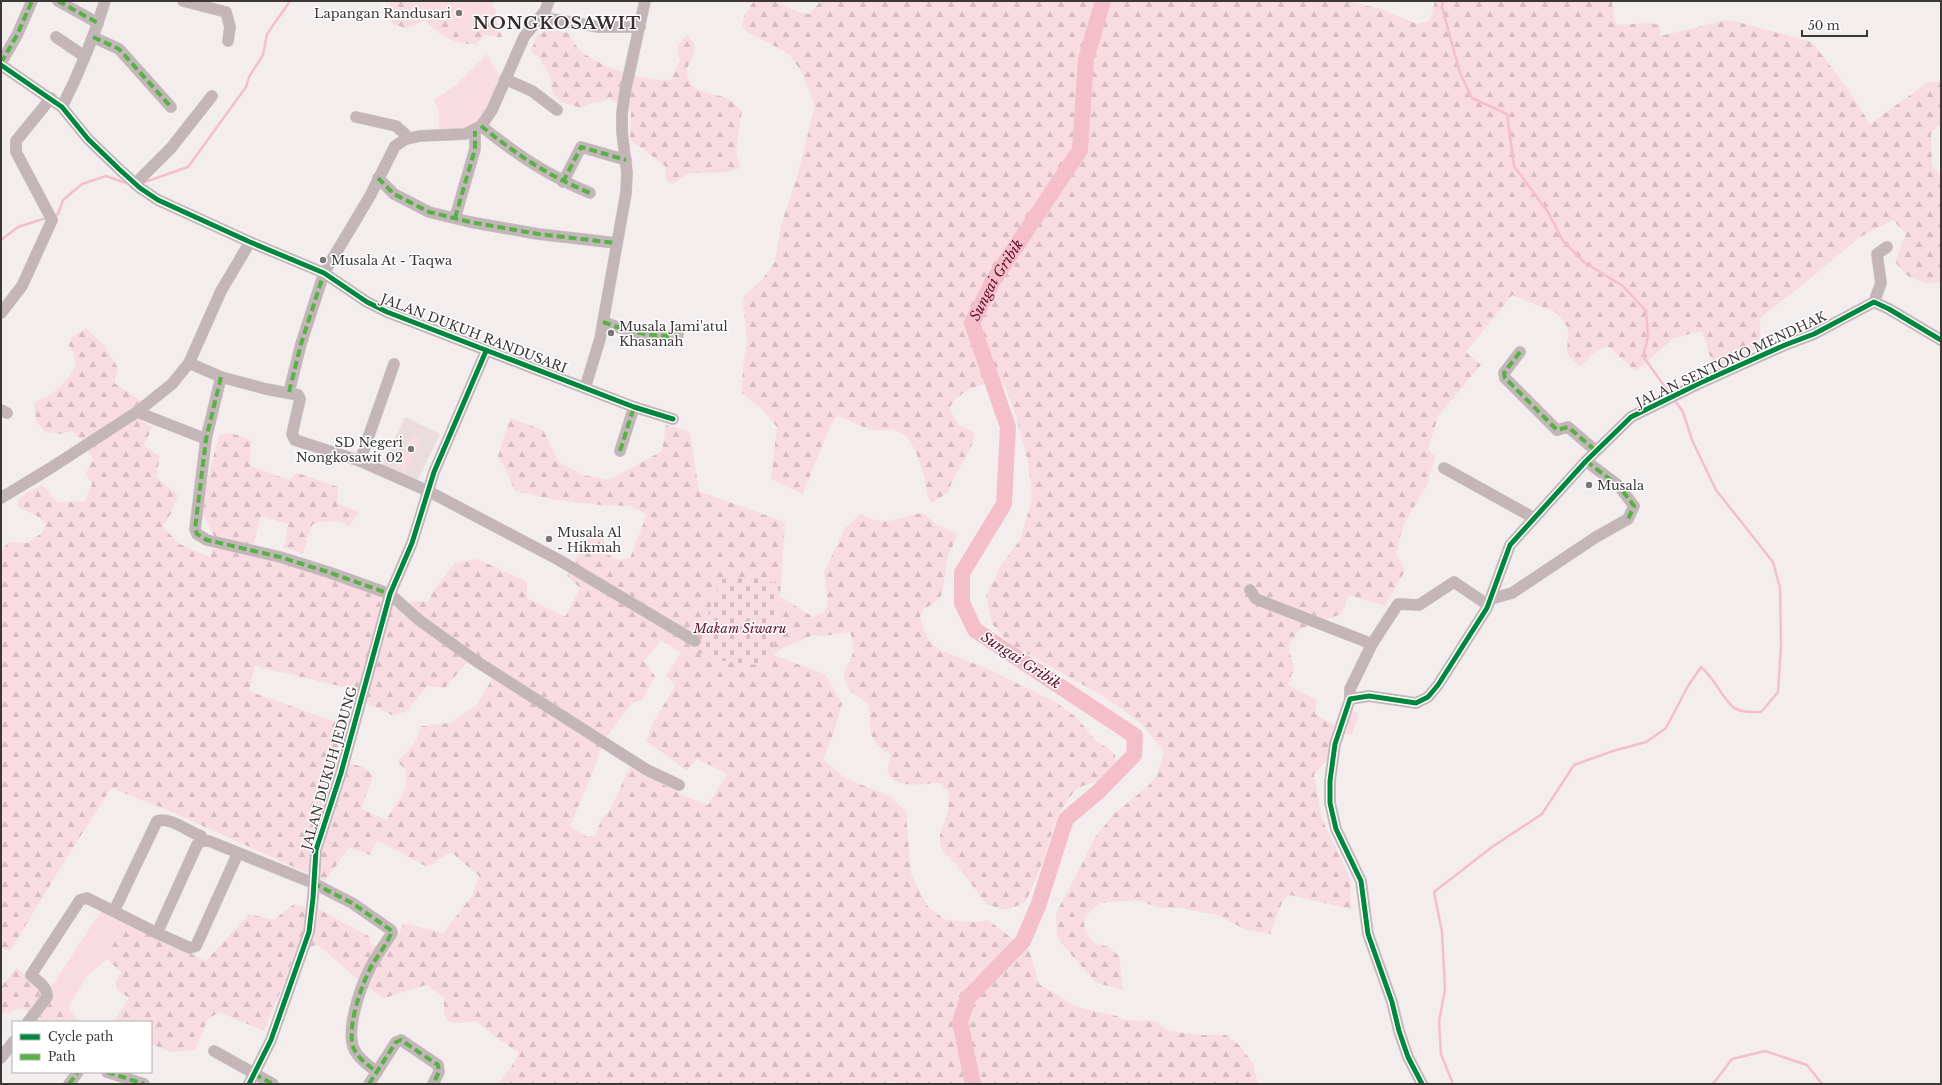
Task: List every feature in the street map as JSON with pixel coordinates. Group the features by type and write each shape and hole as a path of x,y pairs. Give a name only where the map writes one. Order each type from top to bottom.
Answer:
{"street":[{"path":"1,64 17,35 32,1"},
{"path":"58,1 98,23"},
{"path":"62,107 98,23 105,1"},
{"path":"183,1 226,12 230,26 228,41"},
{"path":"289,392 301,344 324,273 349,232 395,146 406,139 420,136 465,134 478,128 492,110 524,37 540,17 549,1"},
{"path":"584,388 596,356 626,193 626,160 622,132 622,113 625,92 645,1"},
{"path":"540,17 599,27 640,27"},
{"path":"56,37 84,56"},
{"path":"92,37 119,49 170,106"},
{"name":"JALAN DUKUH RANDUSARI","path":"1,64 62,107 88,139 136,185 158,200 250,242 324,273 379,308 486,351 634,407 673,419"},
{"path":"505,79 532,91 558,110"},
{"path":"136,185 171,148 212,96"},
{"path":"1,313 22,286 50,216 16,152 15,146 16,141 51,98"},
{"path":"356,117 396,126 406,135 406,139"},
{"path":"478,128 528,162 563,182 590,193"},
{"path":"455,218 475,149 478,128"},
{"path":"563,182 581,147 626,160"},
{"path":"378,178 394,194 429,212 538,234 616,243"},
{"path":"1,498 137,412 172,384 189,363 221,290 250,242"},
{"path":"1887,247 1877,254 1881,283 1874,302 1941,340"},
{"name":"JALAN SENTONO MENDHAK","path":"1350,699 1365,696 1407,703 1416,703 1424,700 1438,685 1490,602 1510,546 1586,460 1631,417 1679,395 1700,383 1785,345 1814,334 1874,302"},
{"path":"603,322 646,335 666,337 678,335"},
{"name":"JALAN DUKUH JEDUNG","path":"251,1079 271,1040 303,950 312,916 314,863 320,835 341,773 390,594 412,543 434,472 486,351"},
{"path":"1520,352 1504,373 1505,378 1557,430 1568,427 1596,451"},
{"path":"189,363 221,377 266,389 289,392 298,395 300,399 292,434 293,438 360,461 428,491 559,560 695,641"},
{"path":"360,461 394,364"},
{"path":"221,377 206,439 195,529 197,534 207,540 280,557 390,594 419,620 476,660 647,770 679,785"},
{"path":"620,451 634,407"},
{"path":"137,412 206,439"},
{"path":"1422,1084 1408,1057 1399,1031 1392,1002 1368,934 1361,881 1336,829 1330,803 1330,781 1335,744 1350,699 1350,689 1372,644 1398,604 1419,605 1454,582 1490,602 1512,593 1596,537 1628,519 1634,506 1619,486 1586,460"},
{"path":"1444,468 1534,518"},
{"path":"1250,590 1256,599 1372,644"},
{"path":"114,911 157,821 164,819 171,822 201,836 202,841"},
{"path":"157,932 198,845 202,841 209,841 313,883 352,903 392,931 370,968 352,1019 351,1034 354,1050 362,1060 377,1072"},
{"path":"29,1021 47,997 46,989 31,975 80,900 86,898 190,948 196,946 238,853"},
{"path":"369,1084 396,1042 401,1040 438,1065 439,1072 433,1084"},
{"path":"1,1058 12,1043"},
{"path":"214,1051 251,1079 273,1084"},
{"path":"69,1084 77,1073"},
{"path":"110,1073 144,1084"}],"shaded area":[{"name":"SD Negeri Nongkosawit 02","path":"405,417 440,434 417,481 382,464"}],"green space":[{"path":"392,1 412,1 436,18 465,28 485,23 491,7 496,9 497,27 503,38 485,35 476,44 468,44 454,41 441,35 424,20 407,28 395,25 389,19 390,4"},
{"name":"Lapangan Randusari","path":"412,1 495,1 485,23 465,28 436,18"},
{"path":"754,1 776,1 798,12 809,14 821,1 1346,1 1381,9 1417,24 1430,21 1435,1 1614,1 1612,3 1616,25 1650,23 1659,25 1661,36 1726,20 1734,21 1812,42 1848,89 1870,124 1928,82 1941,82 1941,122 1931,134 1932,165 1941,175 1941,282 1928,284 1908,276 1895,262 1906,234 1893,220 1858,238 1816,274 1760,318 1761,347 1714,368 1702,331 1674,338 1636,371 1608,347 1597,350 1580,367 1567,354 1568,328 1557,313 1512,295 1466,352 1481,365 1438,416 1428,450 1435,456 1427,485 1403,526 1396,553 1405,571 1385,606 1349,595 1341,614 1299,630 1288,646 1294,668 1288,685 1317,700 1315,714 1334,725 1334,752 1314,774 1322,819 1350,878 1351,909 1290,895 1283,900 1270,934 1246,930 1218,915 1180,908 1161,908 1135,900 1100,903 1087,915 1084,922 1085,930 1094,943 1109,947 1119,956 1123,990 1097,983 1073,957 1057,937 1056,913 1095,837 1114,814 1148,786 1157,776 1164,752 1142,724 1103,696 1010,644 992,624 986,596 1001,565 1020,540 1032,500 1027,458 1016,416 1005,386 1001,382 985,384 972,388 954,401 949,408 959,425 974,432 973,440 971,448 951,484 949,492 931,503 927,494 925,478 915,450 906,436 892,429 870,429 837,416 828,431 803,494 771,479 777,427 761,408 742,393 743,367 747,341 743,302 745,295 761,281 775,262 781,225 798,174 815,105 801,71 789,54 746,31 742,25 744,16"},
{"path":"550,29 569,33 574,43 582,52 605,66 634,75 660,80 671,80 680,61 677,46 687,35 694,47 694,53 687,73 689,80 697,89 730,100 742,111 736,151 740,168 728,172 688,173 673,184 666,180 665,166 630,140 631,111 609,99 592,103 581,108 561,102 552,92 551,78 540,59 531,51 537,35"},
{"path":"487,54 501,79 485,115 476,127 468,131 439,130 439,112 434,100 455,86"},
{"path":"86,328 104,345 118,368 114,383 141,401 137,406 139,419 152,427 144,446 160,456 156,477 178,495 171,513 163,527 179,544 210,557 215,538 203,514 204,494 219,435 231,433 251,440 250,466 289,480 297,473 338,487 337,503 359,512 349,527 339,521 321,522 312,525 303,553 284,548 288,524 261,516 251,554 347,582 399,606 416,601 428,602 436,587 455,563 478,559 527,582 527,598 565,617 580,588 567,576 589,533 604,536 605,553 618,560 630,558 647,514 629,506 601,505 556,500 515,491 498,456 510,418 543,430 559,462 583,475 609,480 662,451 666,425 679,428 690,433 699,491 785,522 781,585 753,576 772,655 780,596 813,617 824,612 828,604 824,572 845,528 860,514 879,521 886,521 923,513 936,524 958,534 948,556 942,594 937,601 924,609 920,616 924,632 933,645 940,650 986,668 1057,703 1077,718 1097,742 1108,748 1115,755 1117,763 1113,770 1098,781 1075,790 1058,814 1043,861 1028,897 1024,903 1009,909 1001,909 986,904 960,869 943,851 940,844 940,835 948,811 949,793 939,783 903,784 891,777 888,771 888,765 891,755 877,745 871,734 869,705 849,690 843,675 849,663 853,649 850,632 823,636 813,635 787,646 773,655 825,674 842,704 834,732 823,759 845,778 889,796 906,811 911,874 928,907 946,920 973,922 988,920 1030,952 1039,984 1077,1007 1117,1016 1124,1020 1155,1021 1169,1031 1201,1035 1226,1035 1239,1045 1253,1063 1258,1084 902,1084 889,1081 888,1084 497,1084 510,1069 519,1053 476,1021 457,1023 448,1021 444,1014 444,997 426,985 384,998 317,945 296,950 264,1031 219,1012 208,1019 195,1050 171,1052 152,1044 152,1021 115,1021 129,998 118,990 116,981 121,972 107,959 123,921 206,961 249,914 274,920 294,904 322,911 369,936 370,944 385,949 397,937 404,923 443,933 472,896 479,876 451,852 427,867 377,840 370,855 349,847 325,881 163,808 111,788 10,951 1,948 1,553 8,542 27,543 42,533 46,523 37,516 18,507 18,500 29,491 43,485 57,502 85,501 92,484 85,474 93,460 82,440 72,431 61,434 45,432 36,421 34,403 48,396 58,388 67,379 76,366 74,354 69,345 72,337","holes":["661,640 681,653 666,675 675,686 653,723 646,741 686,770 698,759 727,774 708,805 685,796 629,767 613,803 606,815 602,818 595,836 587,837 570,826 594,769 604,740 632,703 642,700 655,676 644,661","468,661 493,677 477,705 449,723 422,726 413,745 397,762 406,770 406,788 386,820 361,809 373,776 365,768 341,760 338,750 341,724 249,691 255,666 352,689 365,702 392,715 406,712 427,686 445,688"]},
{"path":"412,435 421,439 405,471 396,467"},
{"name":"Makam Siwaru","path":"753,576 781,585 772,655 757,665 715,660 695,651 721,579"},
{"path":"1348,709 1359,713 1352,735 1340,732"},
{"path":"101,911 123,921 107,959 87,976 68,1007 44,992 51,987"},
{"path":"17,968 44,992 68,1007 77,1020 36,1021 38,1019 22,1008 1,1014 1,987"}],"waterway":[{"path":"142,183 188,167 246,87 249,77 263,55 267,34 290,1"},
{"name":"Sungai Gribik","path":"973,1084 960,1022 968,998 1023,941 1038,906 1066,819 1098,792 1134,755 1135,736 975,630 962,603 962,573 1004,504 1008,427 972,323 993,281 1080,150 1086,59 1103,1"},
{"path":"1443,1 1442,7 1460,73 1472,98 1507,114 1514,166 1548,212 1563,241 1585,263 1623,286 1646,311 1648,337 1643,356 1670,394"},
{"path":"53,216 58,214 63,200 82,184 106,176 129,184"},
{"path":"1,240 18,227 46,218"},
{"path":"1453,1084 1441,1054 1439,1022 1445,989 1442,932 1434,892 1492,847 1542,814 1574,765 1613,751 1646,742 1666,728 1688,686 1701,667 1729,703 1739,710 1747,712 1761,712 1778,692 1781,646 1780,588 1773,562 1716,490 1692,440 1683,412 1674,399"},
{"path":"1713,1084 1732,1059 1765,1051 1807,1065 1822,1084"}],"marked path":[{"path":"1,63 17,35 32,1"},
{"path":"58,1 98,23"},
{"path":"93,37 119,49 171,107"},
{"path":"481,126 533,164 559,179 590,193"},
{"path":"455,218 475,149 475,131"},
{"path":"563,182 581,147 626,160"},
{"path":"378,178 394,194 429,212 470,222 538,234 616,243"},
{"path":"289,392 301,344 324,273"},
{"path":"603,322 649,335 678,335"},
{"path":"1520,352 1504,373 1505,378 1557,430 1568,427 1596,451"},
{"path":"221,377 206,439 195,529 197,534 207,540 280,557 390,594"},
{"path":"620,451 634,407"},
{"path":"1586,461 1619,486 1634,506 1628,519"},
{"path":"313,883 352,903 392,931 368,973 359,995 353,1021 352,1043 355,1051 365,1063 377,1072"},
{"path":"369,1084 396,1042 401,1040 438,1065 439,1072 433,1084"},
{"path":"69,1084 77,1073"},
{"path":"110,1073 144,1084"},
{"path":"254,1074 273,1084"}],"cycle path":[{"path":"1,65 62,107 88,139 140,188 158,200 250,242 324,273 367,302 387,312 634,407 673,419"},
{"path":"1422,1084 1408,1057 1399,1031 1392,1002 1368,934 1361,881 1336,829 1330,803 1330,781 1335,744 1350,699 1369,696 1416,703 1428,697 1438,685 1487,608 1510,545 1586,461 1631,417 1700,383 1785,345 1814,334 1874,302 1889,309 1941,340"},
{"path":"249,1084 271,1040 309,932 316,850 341,773 390,594 412,543 434,472 486,351"}],"place":[{"name":"Lapangan Randusari","path":"459,13"},
{"name":"Musala At - Taqwa","path":"323,260"},
{"name":"Musala Jami'atul Khasanah","path":"611,333"},
{"name":"SD Negeri Nongkosawit 02","path":"411,449"},
{"name":"Musala","path":"1589,485"},
{"name":"Musala Al - Hikmah","path":"549,539"}],"district":[{"name":"NONGKOSAWIT","path":"557,23"}]}
